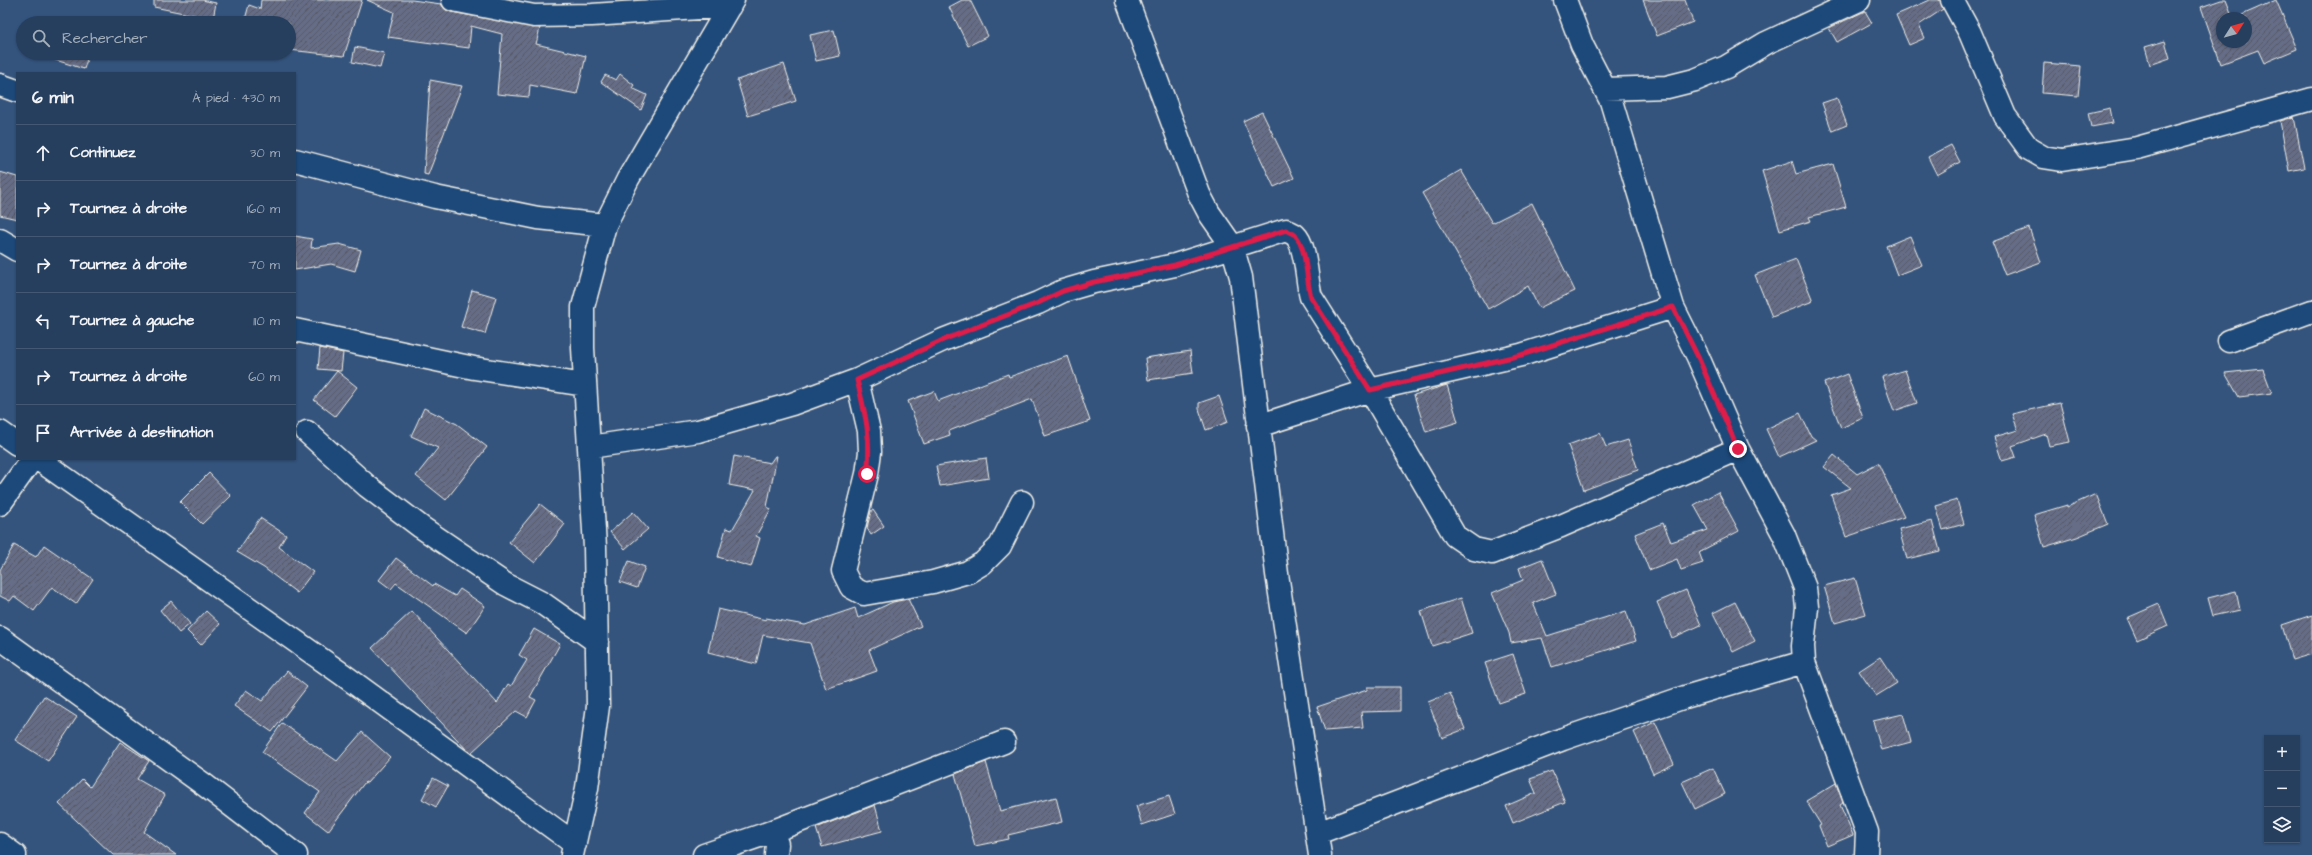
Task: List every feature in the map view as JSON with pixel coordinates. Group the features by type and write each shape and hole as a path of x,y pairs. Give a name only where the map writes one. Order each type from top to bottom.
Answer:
{"street":[{"path":"453,0 534,16 592,15 731,3"},
{"path":"1127,0 1199,194 1209,213 1232,246 1241,276 1277,574 1318,833 1320,855"},
{"path":"1565,0 1582,45 1611,101 1673,307 1701,363 1738,449 1784,534 1805,588 1807,607 1803,646 1804,662 1867,832 1866,855"},
{"path":"1605,89 1667,87 1695,80 1726,67 1766,43 1859,0"},
{"path":"1952,0 1970,33 1988,79 2005,116 2029,149 2043,158 2062,160 2137,148 2312,99"},
{"path":"39,460 342,674 574,849 587,788 598,706 596,547 585,385 584,307 605,225 628,179 731,3"},
{"path":"0,85 16,91"},
{"path":"296,160 435,197 538,218 605,225"},
{"path":"590,447 698,431 792,404 857,380 943,340 1038,303 1063,291 1094,282 1175,265 1286,230 1295,235 1303,250 1307,284 1311,297 1370,390 1455,536 1474,549 1492,553 1561,526 1738,449"},
{"path":"0,240 16,249"},
{"path":"1258,426 1370,390 1521,355 1673,307"},
{"path":"2229,341 2312,311"},
{"path":"296,330 474,368 585,385"},
{"path":"857,380 869,430 870,452 867,474 851,532 843,571 851,587 864,594 934,582 968,572 983,563 1000,546 1022,502"},
{"path":"0,432 16,443"},
{"path":"307,432 367,486 421,527 505,584 542,603 597,642"},
{"path":"0,504 31,460"},
{"path":"0,638 206,786 296,855"},
{"path":"1318,833 1563,739 1685,696 1804,662"},
{"path":"704,855 771,832 1004,742"},
{"path":"771,832 777,844 776,855"},
{"path":"0,844 15,855"}],"building":[{"path":"154,0 202,0 216,3 214,16 198,16 154,7"},
{"path":"261,0 362,0 344,56 296,51 296,16 246,16 249,5 260,9"},
{"path":"367,0 412,0 441,4 445,9 451,12 540,28 536,44 586,56 577,94 530,85 529,97 497,94 502,34 471,26 469,48 388,37 394,12"},
{"path":"962,0 970,0 988,36 968,46 949,7"},
{"path":"1643,0 1685,0 1693,22 1657,36"},
{"path":"1930,0 1940,0 1943,9 1919,25 1925,38 1909,45 1896,15"},
{"path":"2221,0 2226,0 2231,12 2216,12 2216,48 2252,48 2252,12 2249,12 2276,0 2297,49 2264,63 2258,50 2221,64 2201,7"},
{"path":"1865,11 1872,23 1837,42 1829,28"},
{"path":"834,30 840,56 816,61 810,35"},
{"path":"2165,41 2170,58 2150,65 2145,47"},
{"path":"355,47 384,53 380,68 352,62"},
{"path":"56,60 87,60 84,69"},
{"path":"2044,63 2081,66 2078,96 2042,93"},
{"path":"784,64 796,101 748,116 737,80"},
{"path":"620,74 634,85 632,88 647,95 641,110 601,82 605,75 616,80"},
{"path":"430,80 462,86 428,175 424,174"},
{"path":"1837,98 1847,125 1832,131 1822,103"},
{"path":"2110,108 2113,123 2091,127 2088,113"},
{"path":"1262,112 1294,178 1274,187 1243,121"},
{"path":"2294,117 2304,168 2289,171 2280,121"},
{"path":"1951,145 1960,162 1937,175 1928,157"},
{"path":"1792,161 1796,174 1833,164 1846,207 1809,217 1811,221 1780,230 1762,171"},
{"path":"1461,170 1492,223 1532,203 1575,291 1539,308 1528,286 1488,309 1422,193"},
{"path":"0,172 16,177 16,219 0,215"},
{"path":"2029,228 2041,262 2005,275 1992,242"},
{"path":"296,236 312,239 311,248 339,244 361,250 355,271 331,264 296,270"},
{"path":"1910,236 1922,265 1897,275 1886,246"},
{"path":"1796,259 1813,301 1772,317 1755,275"},
{"path":"472,290 496,297 485,334 461,327"},
{"path":"320,348 343,353 341,371 318,369"},
{"path":"1190,351 1193,373 1148,380 1145,358"},
{"path":"1068,356 1090,421 1045,436 1032,399 949,431 950,435 924,444 908,401 934,391 938,401 1008,374 1009,377"},
{"path":"2263,369 2272,393 2239,397 2225,373"},
{"path":"1905,370 1917,403 1894,411 1882,377"},
{"path":"337,371 357,387 335,416 314,400"},
{"path":"1847,374 1863,418 1841,428 1824,383"},
{"path":"1447,385 1458,422 1426,432 1414,395"},
{"path":"1219,396 1228,422 1206,430 1199,409 1199,403"},
{"path":"2060,403 2070,442 2049,446 2046,434 2012,446 2016,457 2002,461 1994,437 2018,430 2012,414"},
{"path":"424,408 457,424 487,447 446,500 416,476 438,448 411,436"},
{"path":"1800,413 1811,436 1816,440 1779,457 1766,429"},
{"path":"1600,433 1606,447 1628,440 1638,470 1584,490 1568,445"},
{"path":"1834,455 1857,474 1878,463 1904,517 1846,537 1831,495 1851,488 1824,467"},
{"path":"734,456 770,463 775,456 777,456 767,507 771,509 756,536 760,538 751,567 718,557 726,528 732,530 755,490 729,485"},
{"path":"986,458 989,478 940,486 936,466"},
{"path":"209,473 231,496 202,524 180,502"},
{"path":"1718,492 1739,531 1699,552 1703,563 1681,570 1677,559 1649,570 1635,534 1663,523 1671,542 1708,530 1694,505"},
{"path":"2096,494 2108,524 2077,537 2044,547 2034,515 2067,505 2067,507"},
{"path":"1957,500 1964,524 1943,530 1936,506"},
{"path":"540,504 565,524 535,563 509,542"},
{"path":"873,510 884,526 871,535 867,528 871,511"},
{"path":"633,512 648,529 625,549 610,532"},
{"path":"260,518 286,535 279,547 313,572 297,593 264,568 237,552"},
{"path":"1932,521 1940,551 1907,559 1899,529"},
{"path":"14,545 36,557 44,545 93,579 76,604 52,587 34,611 14,596 10,601 0,596 0,570"},
{"path":"396,558 433,586 434,584 455,596 460,589 485,606 467,633 396,583 391,589 379,580"},
{"path":"1542,559 1556,594 1533,603 1547,636 1626,611 1636,641 1552,667 1542,638 1511,643 1509,633 1492,593 1523,580 1519,568"},
{"path":"629,561 645,567 637,588 620,582"},
{"path":"1855,578 1866,614 1835,623 1824,586"},
{"path":"1686,590 1701,625 1672,638 1657,602"},
{"path":"2236,591 2240,610 2213,616 2208,598"},
{"path":"1461,598 1472,633 1432,646 1421,611"},
{"path":"908,599 921,626 869,650 877,671 826,689 810,643 763,635 756,664 708,652 718,609 766,620 766,618 805,625 855,608 858,618 893,602"},
{"path":"171,601 190,624 179,633 160,610"},
{"path":"1735,602 1755,641 1733,652 1713,613"},
{"path":"2159,604 2168,626 2137,640 2127,618"},
{"path":"206,611 220,624 201,645 187,631"},
{"path":"412,611 497,703 508,684 511,686 527,660 519,655 534,629 560,644 530,697 536,700 527,717 516,711 471,753 467,750 372,648"},
{"path":"2312,615 2312,654 2292,660 2282,625"},
{"path":"1513,654 1526,694 1499,703 1485,663"},
{"path":"1880,657 1897,683 1876,696 1859,671"},
{"path":"287,671 307,687 272,732 234,706 246,690 262,701"},
{"path":"1367,687 1400,687 1400,711 1361,712 1363,728 1325,731 1317,707 1367,690"},
{"path":"1450,693 1465,729 1442,738 1428,702"},
{"path":"44,696 77,717 48,761 15,740"},
{"path":"1903,714 1911,742 1881,750 1873,721"},
{"path":"1655,722 1674,764 1653,774 1634,732"},
{"path":"282,723 337,761 362,732 390,757 367,783 365,782 328,831 305,813 320,792 262,752"},
{"path":"120,742 149,761 137,779 165,795 144,832 176,855 113,855 59,804 82,779 90,787"},
{"path":"986,762 1000,811 1056,797 1062,822 1008,835 1009,839 975,846 955,774"},
{"path":"1713,768 1725,794 1695,809 1682,782"},
{"path":"1552,771 1565,802 1513,823 1506,806 1536,793 1530,779"},
{"path":"433,778 448,786 436,807 422,799"},
{"path":"1836,783 1843,803 1840,805 1853,835 1827,846 1819,826 1821,825 1806,801"},
{"path":"1169,796 1175,814 1142,825 1136,806"},
{"path":"875,805 882,831 822,847 816,828"}],"route":[{"path":"867,474 870,452 869,430 857,380 943,340 1038,303 1063,291 1094,282 1175,265 1286,230 1295,235 1303,250 1307,284 1311,297 1370,390 1521,355 1673,307 1719,402 1738,449"}]}
